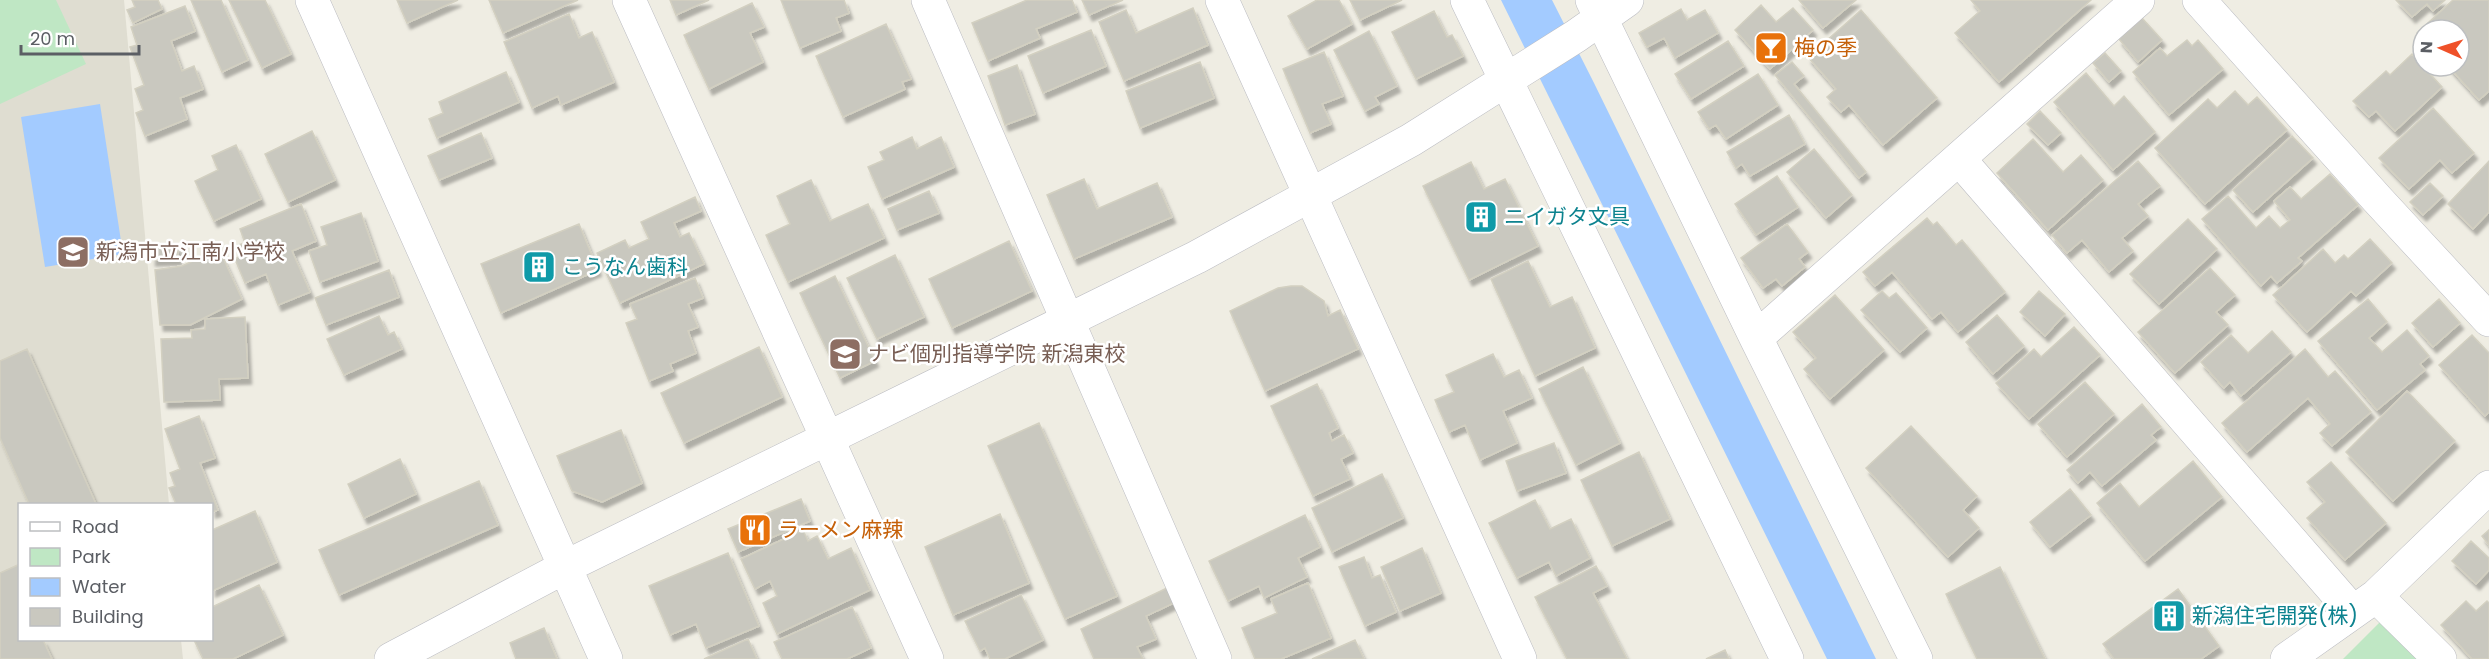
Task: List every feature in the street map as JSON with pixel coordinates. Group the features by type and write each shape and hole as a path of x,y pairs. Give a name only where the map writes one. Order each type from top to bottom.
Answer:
{"street":[{"path":"312,0 606,659"},
{"path":"630,0 927,659"},
{"path":"928,0 1215,659"},
{"path":"1222,0 1309,197 1520,659"},
{"path":"1467,0 1517,72 1787,659"},
{"path":"1756,338 2138,0"},
{"path":"2199,0 2489,320"},
{"path":"391,659 565,567 1197,258 1411,140 1517,72 1599,14 1756,338 1916,659"},
{"path":"1959,159 2364,604 2440,659"},
{"path":"2287,659 2364,604 2489,487"}],"shaded area":[{"name":"新潟市立江南小学校","path":"0,0 124,0 169,503 18,503 18,641 181,641 183,659 0,659"}],"green space":[{"path":"0,0 56,0 86,64 0,104"},
{"path":"2386,616 2425,659 2343,659"}],"water":[{"path":"1501,0 1552,0 1876,659 1827,659"},
{"path":"100,104 123,254 45,267 21,117"}],"building":[{"path":"132,0 158,0 162,9 133,23 127,10 135,7"},
{"path":"191,0 221,0 248,60 222,72"},
{"path":"229,0 265,0 291,54 262,68"},
{"path":"397,0 458,0 407,23"},
{"path":"489,0 578,0 503,33"},
{"path":"670,0 709,0 676,15"},
{"path":"781,0 844,0 849,13 836,18 841,31 800,48"},
{"path":"1027,0 1072,0 1077,12 1036,29 1040,38 988,61 972,23"},
{"path":"1082,0 1123,0 1089,15"},
{"path":"1317,0 1339,0 1352,24 1307,49 1288,16"},
{"path":"1350,0 1402,0 1360,20"},
{"path":"1799,0 1856,0 1823,28"},
{"path":"1971,0 2091,0 1999,82 1955,33 1980,11"},
{"path":"2396,0 2445,0 2433,11 2427,4 2412,17"},
{"path":"2453,0 2489,0 2489,91 2479,100 2459,78 2471,78 2471,18 2433,18"},
{"path":"752,3 764,27 750,33 763,62 709,89 684,35"},
{"path":"1761,5 1776,22 1793,8 1813,30 1770,69 1735,30"},
{"path":"185,6 195,31 171,41 182,71 194,66 203,89 180,98 187,119 145,136 136,113 143,110 135,89 144,85 130,47 137,45 131,27"},
{"path":"1193,8 1208,45 1124,81 1099,22 1126,10 1136,33"},
{"path":"1681,9 1687,20 1705,10 1718,33 1675,58 1664,38 1647,47 1639,33"},
{"path":"1861,10 1937,98 1883,145 1849,105 1841,112 1827,97 1836,89 1808,57"},
{"path":"1434,11 1447,37 1452,35 1463,56 1416,79 1392,32"},
{"path":"569,14 579,38 592,32 614,82 561,105 558,96 532,108 504,42"},
{"path":"2142,18 2162,40 2138,62 2119,39"},
{"path":"886,24 911,79 902,82 905,89 843,117 816,56"},
{"path":"1091,30 1106,66 1043,93 1028,56"},
{"path":"1369,31 1397,86 1375,97 1379,104 1365,111 1334,50"},
{"path":"2187,40 2192,46 2198,40 2223,69 2169,115 2133,72 2160,48 2167,56"},
{"path":"1728,41 1744,66 1691,99 1675,74"},
{"path":"1324,52 1343,96 1322,104 1331,124 1310,133 1283,69"},
{"path":"2105,53 2121,71 2109,82 2093,63"},
{"path":"2411,55 2411,78 2434,78 2442,87 2395,131 2376,111 2369,117 2353,101 2386,71 2390,75"},
{"path":"1200,62 1214,98 1140,128 1126,91"},
{"path":"1792,62 1804,76 1794,84 1866,172 1859,178 1775,75"},
{"path":"1017,65 1035,114 1005,125 988,76"},
{"path":"506,72 519,102 437,138 429,119 443,113 439,102"},
{"path":"2086,73 2114,106 2124,96 2155,132 2113,170 2054,102"},
{"path":"1758,74 1778,105 1726,139 1716,125 1709,129 1698,112"},
{"path":"2235,91 2248,105 2257,97 2287,130 2205,204 2155,148 2208,99 2217,108"},
{"path":"2433,108 2474,153 2452,173 2440,160 2409,189 2379,158"},
{"path":"2040,111 2061,133 2048,145 2027,124"},
{"path":"1789,115 1805,144 1750,176 1742,164 1736,168 1727,152"},
{"path":"312,131 335,180 288,202 265,154"},
{"path":"481,133 492,158 439,180 428,156"},
{"path":"2292,136 2313,158 2253,212 2233,190"},
{"path":"912,137 917,149 941,137 954,167 882,199 868,167 884,160 880,152"},
{"path":"2033,139 2063,172 2081,155 2103,180 2048,230 1997,173"},
{"path":"236,145 261,199 214,221 195,181 218,170 212,156"},
{"path":"1814,149 1852,195 1826,218 1787,172"},
{"path":"2138,161 2160,186 2138,204 2148,216 2122,238 2133,251 2109,272 2082,240 2067,253 2052,235"},
{"path":"2489,161 2489,212 2473,229 2448,204"},
{"name":"ニイガタ文具","path":"1471,162 1484,189 1505,179 1538,246 1469,280 1423,186"},
{"path":"2330,174 2358,205 2298,258 2302,261 2277,283 2271,276 2261,286 2202,219 2228,196 2256,228 2269,216 2280,228 2290,220 2274,201 2290,187 2301,199"},
{"path":"1777,176 1798,207 1756,235 1735,204"},
{"path":"1084,179 1097,209 1157,183 1172,217 1074,259 1047,195"},
{"path":"811,180 830,221 868,204 884,238 788,282 766,235 790,224 777,196"},
{"path":"2430,183 2443,196 2423,215 2410,202"},
{"path":"929,191 939,213 897,230 888,209"},
{"path":"695,197 701,211 674,223 680,237 689,233 704,264 620,303 597,253 625,240 629,248 649,239 641,222"},
{"path":"301,204 316,241 292,251 310,292 278,305 266,274 245,283 235,259 242,255 238,245 245,243 240,229"},
{"path":"361,213 378,261 320,282 309,251 327,245 321,227"},
{"path":"1927,218 1933,225 1937,222 1956,245 1962,240 2005,292 1958,332 1941,312 1932,319 1892,272 1875,286 1863,272"},
{"path":"2188,219 2217,249 2159,304 2130,274"},
{"name":"こうなん歯科","path":"579,224 598,270 501,313 481,264"},
{"path":"1787,224 1808,252 1799,259 1805,267 1782,286 1776,279 1763,288 1741,258"},
{"path":"2370,239 2392,263 2356,296 2351,291 2307,332 2273,295 2323,249 2335,263 2344,255 2348,259"},
{"path":"1009,241 1032,291 952,328 929,279"},
{"path":"178,246 178,259 152,260 153,247"},
{"path":"219,249 242,299 190,325 160,325 155,270 182,266"},
{"path":"895,255 924,317 877,339 847,278"},
{"path":"1528,261 1550,307 1572,297 1595,348 1535,376 1491,279"},
{"path":"2210,268 2235,295 2216,312 2228,325 2175,373 2138,332"},
{"path":"389,270 399,297 326,325 315,298"},
{"path":"835,276 875,361 840,378 800,293"},
{"path":"695,278 703,298 688,304 698,327 688,331 696,353 670,364 673,371 649,381 626,323 637,319 630,304"},
{"path":"1302,286 1324,301 1328,316 1340,310 1358,349 1265,391 1230,311 1278,288"},
{"path":"1882,291 1889,298 1896,293 1927,328 1900,352 1861,310"},
{"path":"2039,291 2065,314 2045,336 2020,312"},
{"path":"1835,295 1884,350 1830,399 1804,369 1816,358 1793,332"},
{"path":"2368,299 2387,322 2369,338 2382,352 2407,330 2429,356 2420,364 2425,370 2377,410 2318,341"},
{"path":"2439,299 2460,323 2433,347 2412,323"},
{"path":"1997,315 2024,346 1993,374 1966,342"},
{"path":"379,316 388,335 394,332 402,349 344,375 327,339"},
{"path":"245,317 248,378 219,379 220,400 164,402 161,339 192,338 191,330 205,329 205,319"},
{"path":"2074,327 2100,355 2029,419 1996,383 2034,349 2041,357"},
{"path":"2272,331 2291,352 2241,396 2230,382 2224,388 2201,362 2231,335 2248,353"},
{"path":"2472,335 2489,353 2489,412 2485,416 2439,365"},
{"path":"759,347 782,397 684,443 661,393"},
{"path":"27,349 96,503 29,503 0,438 0,361"},
{"path":"2305,349 2328,377 2335,371 2371,412 2332,446 2320,433 2330,424 2308,398 2247,452 2222,423"},
{"path":"1493,354 1504,377 1519,370 1532,398 1503,411 1517,443 1480,460 1465,425 1449,432 1435,400 1454,392 1446,375"},
{"path":"1583,367 1620,443 1576,465 1539,389"},
{"path":"2085,382 2114,414 2067,457 2038,424"},
{"path":"1317,384 1338,428 1329,433 1332,441 1344,435 1353,453 1341,459 1350,479 1313,496 1271,406"},
{"path":"2407,391 2455,441 2393,501 2346,452"},
{"path":"2142,404 2161,427 2151,435 2156,440 2102,486 2090,472 2078,483 2067,470"},
{"path":"199,416 215,458 200,463 218,510 213,512 213,503 176,503 169,488 175,486 170,473 180,469 165,429"},
{"path":"1039,423 1117,596 1065,619 988,446"},
{"path":"1911,426 1977,496 1963,510 1979,528 1948,557 1866,468"},
{"path":"621,430 642,483 602,502 572,491 557,456"},
{"path":"1554,443 1566,473 1517,491 1506,461"},
{"path":"1639,452 1670,519 1612,546 1581,480"},
{"path":"400,459 416,494 364,518 348,484"},
{"path":"2193,461 2222,497 2145,561 2097,503 2120,483 2139,507"},
{"path":"2331,462 2386,523 2345,560 2307,518 2325,502 2307,482"},
{"path":"1382,474 1403,518 1332,552 1312,508"},
{"path":"479,481 498,525 339,595 319,550"},
{"path":"2070,489 2091,515 2050,547 2030,522"},
{"path":"801,499 810,521 738,552 728,529"},
{"path":"1535,500 1550,529 1571,519 1590,558 1556,576 1549,562 1517,578 1489,523"},
{"path":"255,511 277,562 213,591 213,530"},
{"path":"1000,514 1029,583 953,615 925,547"},
{"path":"1305,515 1320,547 1298,558 1307,577 1264,598 1259,586 1228,601 1209,561"},
{"path":"803,530 808,541 817,536 828,559 851,548 870,590 777,634 763,603 777,596 770,581 755,589 741,559"},
{"path":"2489,530 2489,545 2482,536"},
{"path":"2471,541 2489,558 2489,570 2476,584 2452,561"},
{"path":"1422,548 1441,593 1400,611 1381,567"},
{"path":"728,553 759,626 706,648 696,624 670,635 649,586"},
{"path":"1364,557 1372,578 1380,575 1396,612 1365,626 1339,567"},
{"path":"18,565 18,641 43,641 52,659 0,659 0,573"},
{"path":"1596,566 1607,586 1593,593 1627,659 1567,659 1535,597"},
{"path":"2000,567 2045,659 1977,659 1946,594"},
{"path":"1308,583 1331,638 1281,659 1255,659 1242,628 1277,613 1271,599"},
{"path":"259,585 283,635 233,659 203,659 194,641 213,641 213,607"},
{"path":"1169,587 1176,602 1146,616 1156,639 1137,647 1143,659 1094,659 1081,629"},
{"name":"新潟住宅開発(株)","path":"2178,589 2219,646 2201,659 2114,659 2103,644"},
{"path":"1021,595 1043,640 1005,659 990,659 985,648 980,651 965,621"},
{"path":"2466,601 2476,611 2487,601 2489,603 2489,659 2472,659 2441,625"},
{"path":"852,607 871,648 847,659 782,659 774,642"},
{"path":"544,628 557,659 516,659 510,643"},
{"path":"748,639 757,659 704,659"},
{"path":"1355,640 1364,659 1312,659"},
{"path":"1725,650 1729,659 1706,659"}],"place":[{"name":"梅の季","path":"1771,48"},
{"name":"ニイガタ文具","path":"1481,217"},
{"name":"新潟市立江南小学校","path":"73,252"},
{"name":"こうなん歯科","path":"539,267"},
{"name":"ナビ個別指導学院 新潟東校","path":"845,354"},
{"name":"ラーメン麻辣","path":"755,530"},
{"name":"新潟住宅開発(株)","path":"2169,616"}]}
